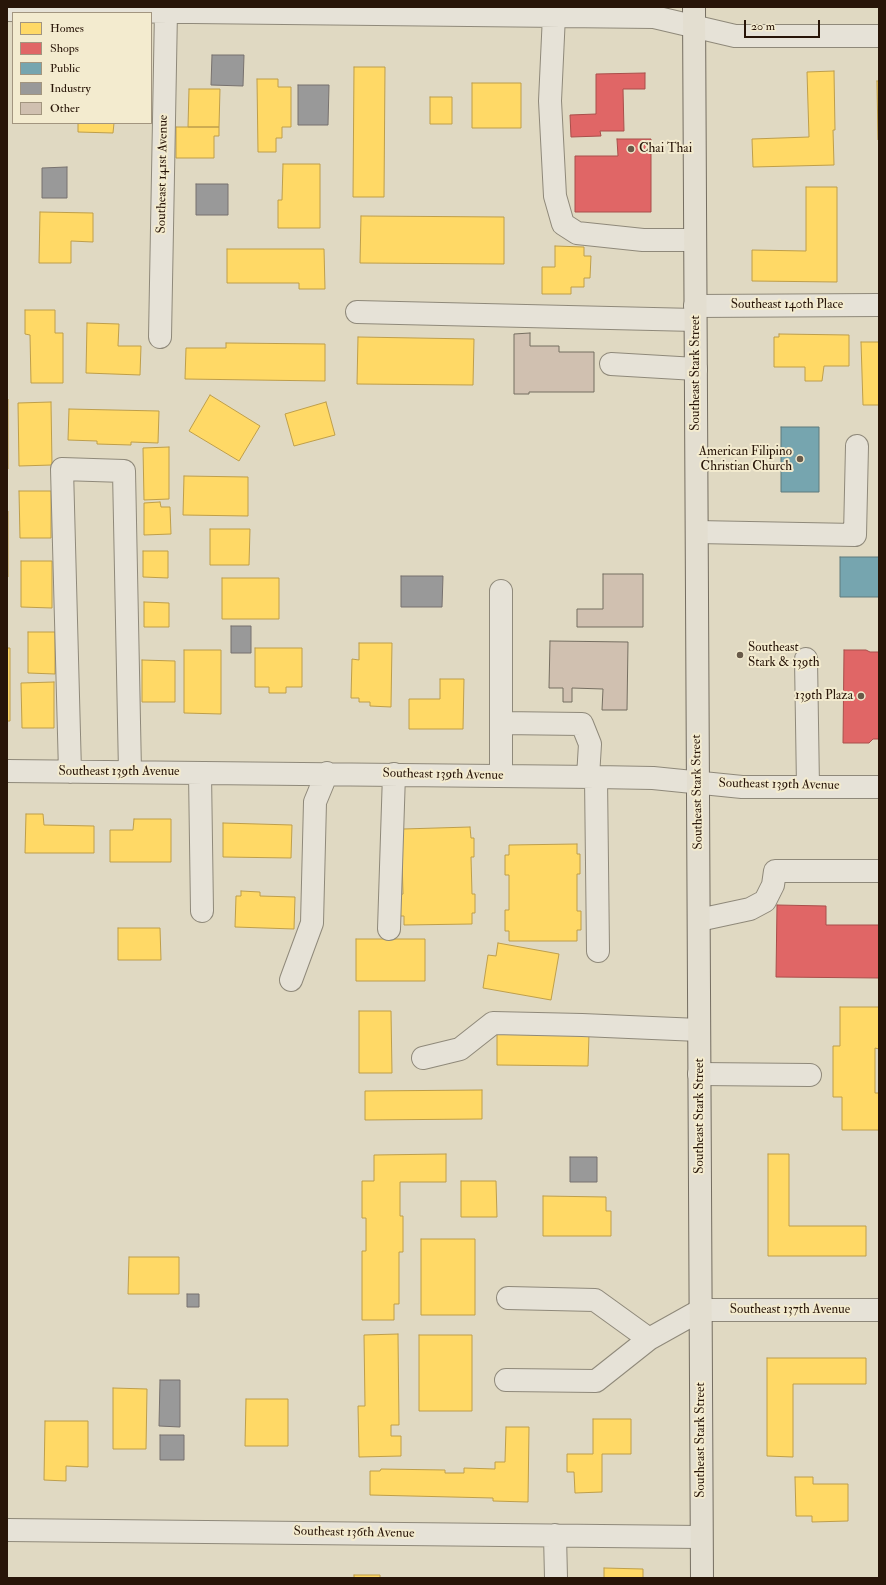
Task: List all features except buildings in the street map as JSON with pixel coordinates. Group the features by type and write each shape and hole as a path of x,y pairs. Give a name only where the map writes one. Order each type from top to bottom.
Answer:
{"main road":[{"name":"Southeast Stark Street","path":"694,17 702,1578"}],"street":[{"path":"7,10 559,13 694,17 734,36 879,36"},
{"name":"Southeast 141st Avenue","path":"160,337 166,11"},
{"path":"559,13 550,101 555,196 563,224 577,233 643,240 695,240"},
{"name":"Southeast 140th Place","path":"357,312 696,313 879,305"},
{"path":"611,364 696,368"},
{"path":"697,532 856,535 857,446"},
{"path":"70,772 62,469 124,471 130,772"},
{"path":"501,591 501,776"},
{"path":"806,659 808,787"},
{"path":"501,723 582,724 590,744 598,951"},
{"name":"Southeast 139th Avenue","path":"7,771 327,773 653,778 742,787 879,787"},
{"path":"200,773 202,911"},
{"path":"292,980 312,923 315,802 327,773"},
{"path":"389,929 394,774"},
{"path":"699,920 750,909 765,901 773,885 775,871 879,871"},
{"path":"423,1058 460,1049 493,1023 699,1030"},
{"path":"699,1074 810,1075"},
{"path":"508,1298 595,1300 649,1339"},
{"path":"506,1380 596,1381 649,1339 700,1310"},
{"name":"Southeast 137th Avenue","path":"700,1310 879,1310"},
{"name":"Southeast 136th Avenue","path":"7,1530 701,1537"},
{"path":"555,1535 556,1578"}],"place":[{"name":"Chai Thai","path":"631,149"},
{"name":"American Filipino Christian Church","path":"800,459"},
{"name":"Southeast Stark & 139th","path":"740,655"},
{"name":"139th Plaza","path":"861,696"}]}
